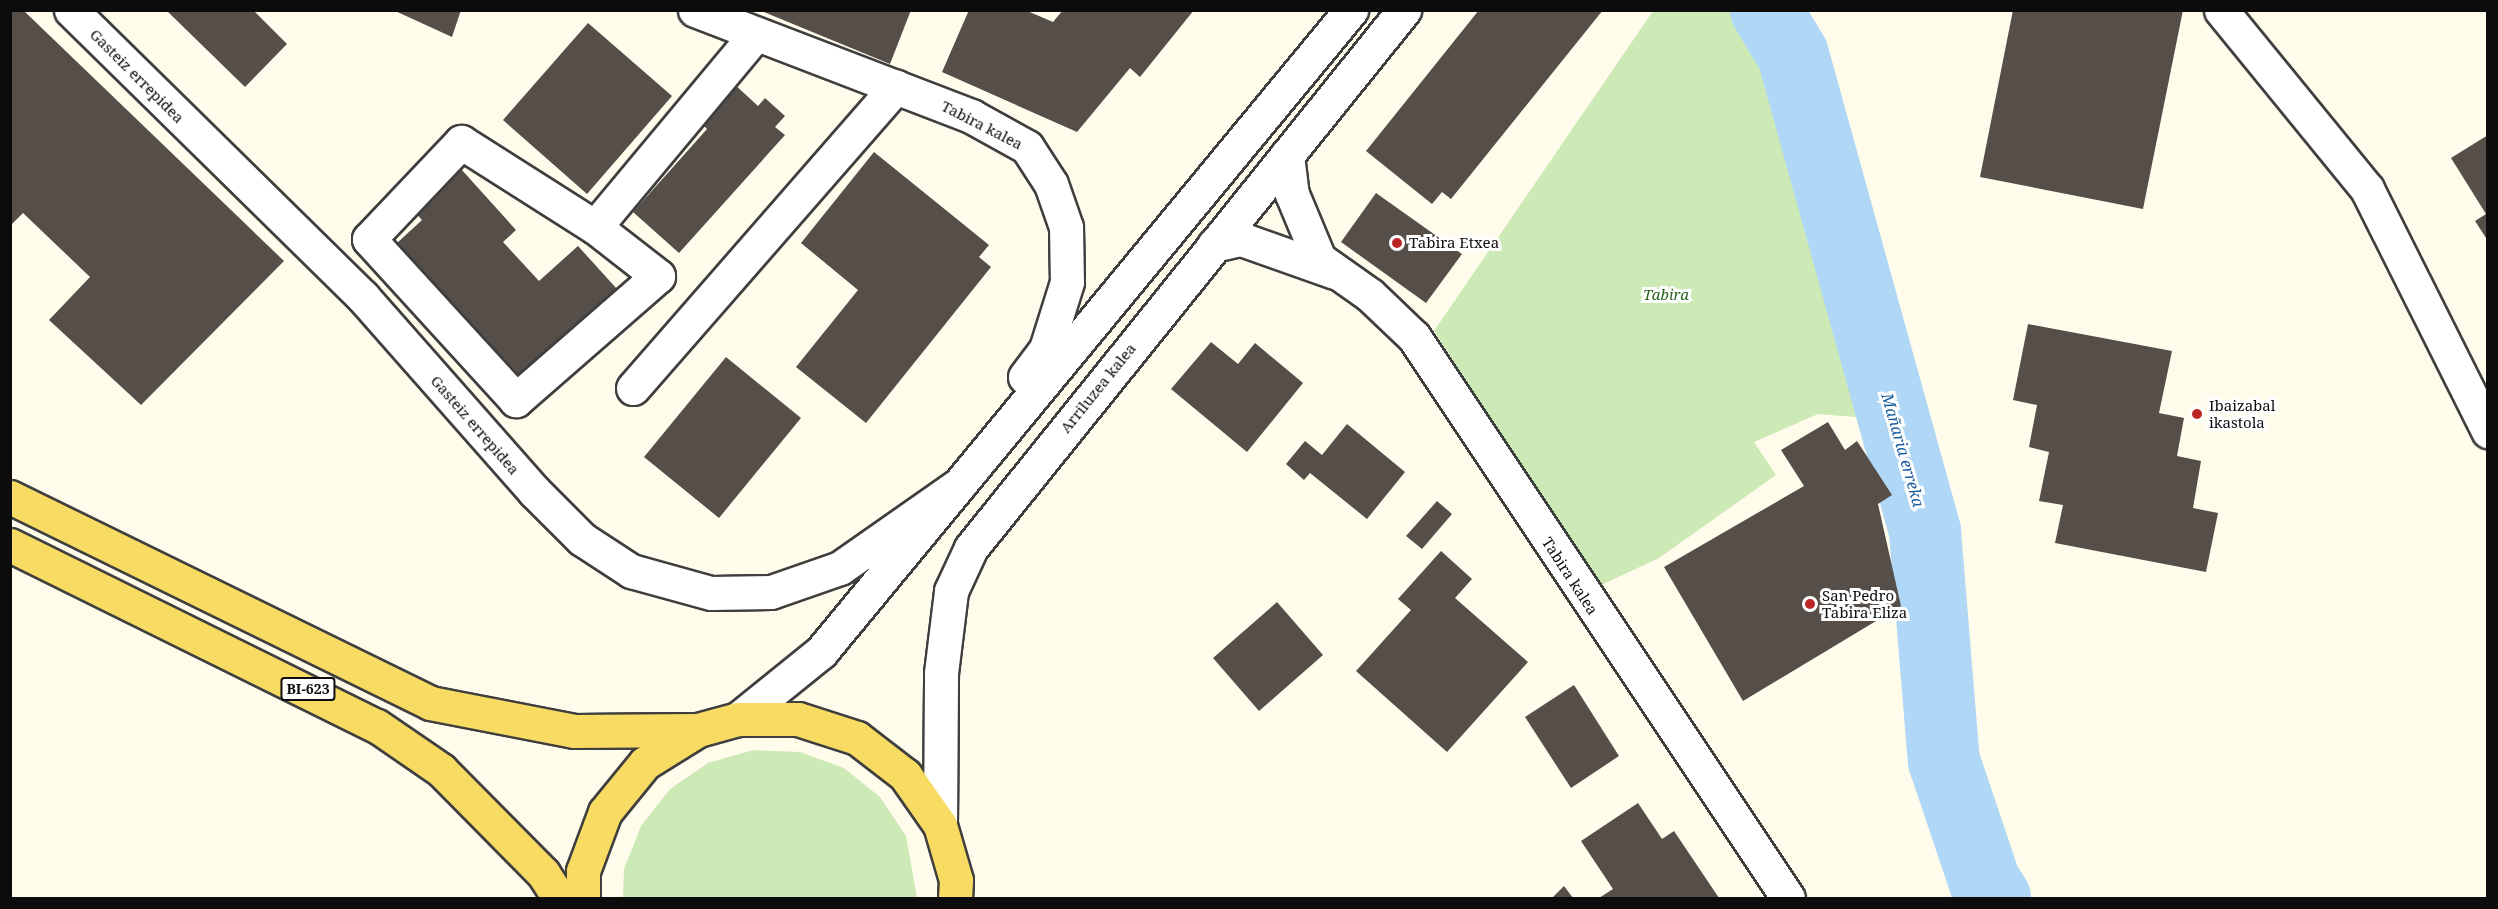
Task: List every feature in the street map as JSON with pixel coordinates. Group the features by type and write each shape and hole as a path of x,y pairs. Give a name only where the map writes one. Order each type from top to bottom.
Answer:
{"main road":[{"name":"BI-623","path":"10,497 430,703 574,731 698,730"},
{"name":"BI-623","path":"10,545 377,726 449,777 543,873 559,898"},
{"path":"583,898 583,871 605,812 645,763 698,730 738,719 798,719 857,738 905,775 940,825 955,898"}],"street":[{"name":"Gasteiz errepidea","path":"71,10 363,297 534,491 582,539 631,571 711,593 771,592 840,568 960,484"},
{"name":"Tabira kalea","path":"695,10 971,116 1027,147 1051,184 1066,227 1067,282 1046,349 1008,400 988,450"},
{"path":"738,719 821,652 1351,10"},
{"name":"Arriluzea kalea","path":"940,825 941,673 951,591 970,548 1404,10"},
{"path":"2221,10 2367,189 2487,431"},
{"path":"596,227 756,34"},
{"path":"633,388 896,86"},
{"path":"461,142 596,227 658,276 516,400 369,239 461,142"},
{"path":"1287,155 1292,194 1309,239 1319,259 1334,272"},
{"path":"1214,245 1241,239 1334,272"},
{"name":"Tabira kalea","path":"1334,272 1371,294 1414,337 1788,898"}],"green space":[{"name":"Tabira","path":"1653,11 1763,11 1788,46 1793,101 1823,191 1838,291 1868,418 1818,414 1754,442 1776,475 1659,558 1599,586 1434,331"},
{"path":"753,750 800,752 844,768 880,797 906,836 917,898 623,898 624,869 641,826 670,789 708,763"}],"building":[{"path":"11,10 23,10 284,261 141,405 49,320 90,277 23,213 10,226"},
{"path":"166,10 253,10 287,44 245,87"},
{"path":"393,10 461,10 452,37"},
{"path":"759,10 911,10 890,64"},
{"path":"969,10 1025,10 1053,22 1063,10 1194,10 1140,77 1130,68 1077,132 942,72"},
{"path":"1479,10 1603,10 1451,199 1442,192 1432,204 1366,151"},
{"path":"2013,10 2183,10 2143,209 1980,177"},
{"path":"588,23 672,96 587,194 503,120"},
{"path":"733,83 758,106 765,98 785,116 775,127 785,135 679,253 633,212 707,129 698,120"},
{"path":"2488,135 2488,241 2475,221 2486,214 2451,158"},
{"path":"874,152 989,245 979,257 991,267 866,423 796,367 858,290 801,243"},
{"path":"461,169 516,230 503,242 539,281 578,246 617,289 518,377 397,243 422,220 414,211"},
{"path":"1376,193 1462,254 1426,303 1341,242"},
{"path":"2028,324 2172,351 2159,413 2184,418 2177,456 2201,461 2193,508 2218,513 2206,572 2055,543 2063,505 2039,501 2049,452 2029,447 2037,405 2013,400"},
{"path":"1211,342 1238,364 1255,343 1303,383 1247,452 1171,389"},
{"path":"726,357 801,418 719,518 644,457"},
{"path":"1828,422 1845,450 1857,441 1892,495 1878,504 1901,606 1743,701 1664,567 1804,486 1781,450"},
{"path":"1347,424 1405,472 1367,519 1310,473 1304,480 1286,464 1305,441 1322,455"},
{"path":"1437,501 1452,514 1422,549 1406,536"},
{"path":"1441,551 1472,579 1455,598 1528,662 1447,752 1356,671 1411,610 1398,599"},
{"path":"1277,602 1323,655 1259,711 1213,658"},
{"path":"1574,685 1619,756 1571,788 1525,717"},
{"path":"1638,803 1662,839 1674,831 1719,898 1599,898 1613,889 1581,841"},
{"path":"1564,886 1573,898 1552,898"}],"waterway":[{"name":"Mañaria erreka","path":"1766,10 1793,55 1925,532 1944,761 1985,883 1995,898"}],"place":[{"name":"Tabira Etxea","path":"1397,243"},
{"name":"Ibaizabal ikastola","path":"2197,414"},
{"name":"San Pedro Tabira Eliza","path":"1810,604"}]}
